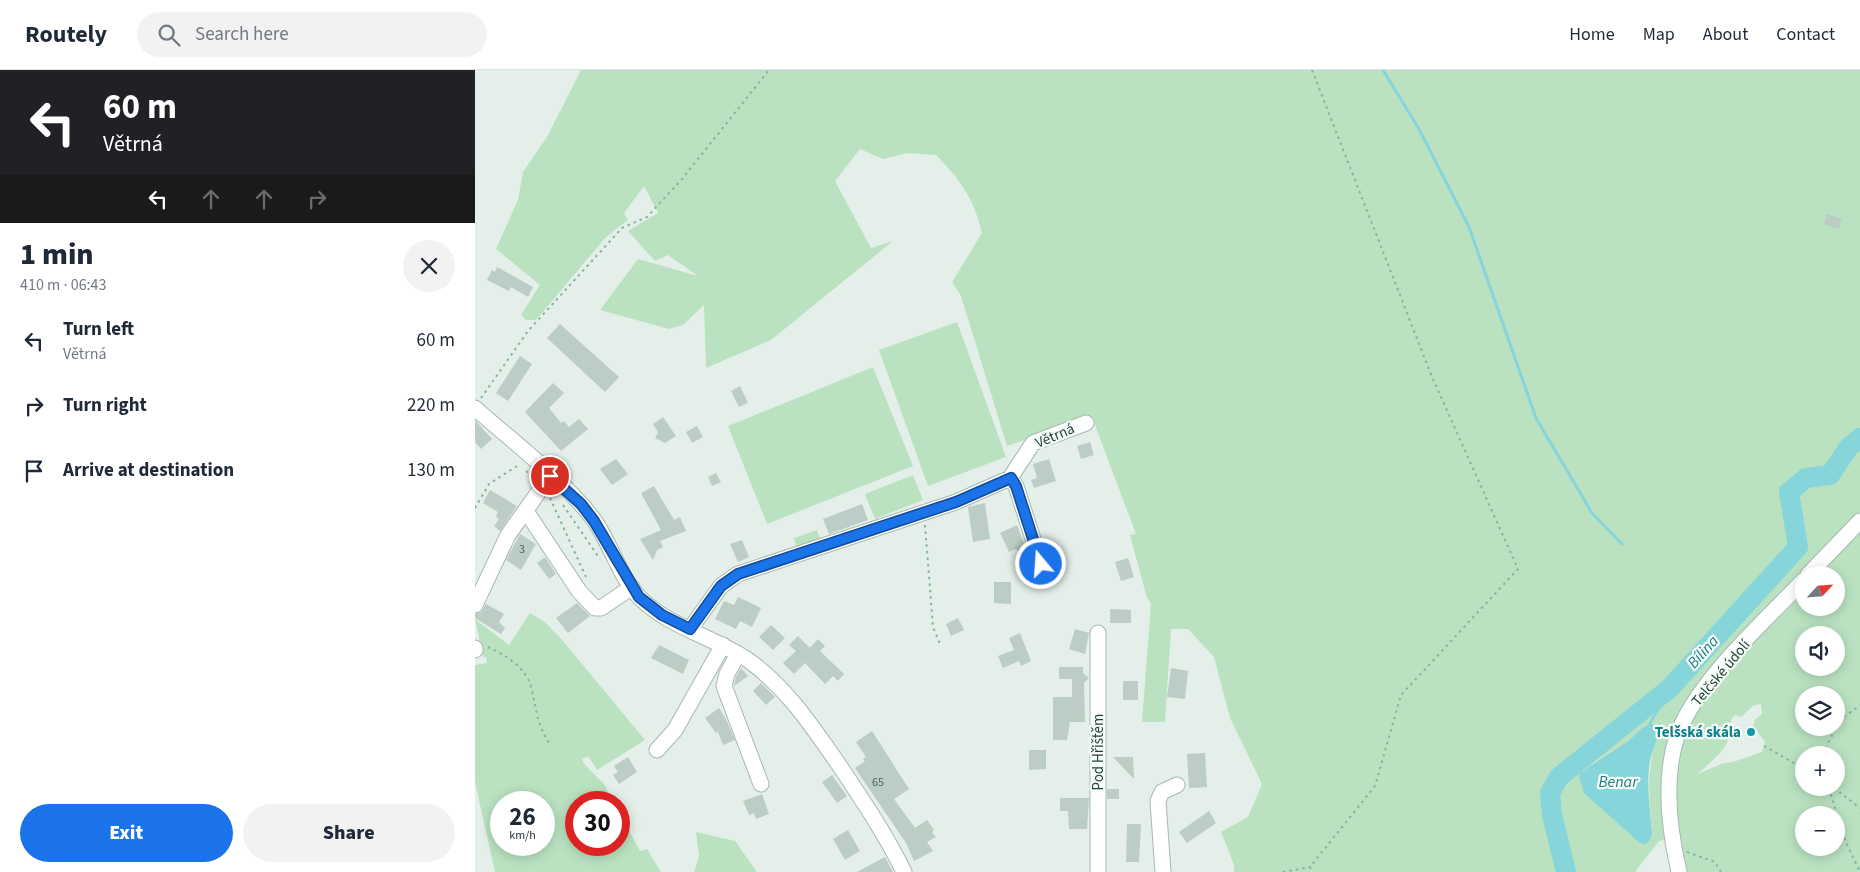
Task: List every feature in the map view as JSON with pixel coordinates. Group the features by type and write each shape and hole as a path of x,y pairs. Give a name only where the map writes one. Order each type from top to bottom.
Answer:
{"street":[{"path":"477,404 581,504 594,521 632,588 651,608 738,654 764,672 802,713 878,824 904,872"},
{"name":"Větrná","path":"1011,478 1033,443 1086,424"},
{"path":"475,605 508,535 550,476"},
{"path":"690,629 729,578 956,502 1011,478 1016,486 1041,564"},
{"path":"526,511 579,591 595,608 601,608 632,588"},
{"path":"1817,566 1860,521"},
{"name":"Telčské údolí","path":"1679,872 1673,847 1670,813 1670,771 1677,736 1694,702 1729,659 1795,589"},
{"name":"Pod Hřištěm","path":"1098,633 1098,872"},
{"path":"657,750 675,730 723,646"},
{"path":"738,654 724,686 761,784"},
{"path":"1163,872 1158,801 1162,792 1177,785"}],"path":[{"path":"477,404 497,378 528,331 622,228 647,217 682,179 769,70"},
{"path":"1283,872 1310,867 1375,786 1401,695 1517,569 1432,377 1312,70"},
{"path":"475,508 489,484 529,456"},
{"path":"552,493 550,499 553,507 587,578"},
{"path":"923,513 933,627 939,644"},
{"path":"478,647 505,656 525,675 531,686 533,704 542,733 551,746"},
{"path":"1845,716 1860,705"},
{"path":"1764,746 1795,764"},
{"path":"1831,796 1845,840 1860,872"},
{"path":"1844,796 1860,808"},
{"path":"1673,847 1715,862 1721,872"},
{"path":"1310,867 1312,872"}],"green space":[{"path":"581,70 1860,70 1860,872 1687,872 1679,837 1659,841 1635,872 1234,872 1234,865 1221,832 1248,817 1262,784 1230,718 1214,657 1188,629 1171,629 1165,722 1142,722 1151,603 1147,598 1130,535 1136,534 1092,417 1007,446 961,296 952,282 982,233 975,210 965,190 936,155 907,153 883,159 860,149 835,181 871,248 893,241 771,340 706,368 704,305 683,325 669,329 600,310 638,259 698,276 668,255 655,261 628,231 658,213 644,186 624,213 628,220 606,237 536,320 526,320 521,315 540,285 496,249 518,200 523,172 547,137","holes":["1761,704 1762,714 1755,720 1753,726 1765,742 1762,752 1721,764 1698,774 1726,745 1732,718 1735,715 1741,717 1753,706","1646,725 1657,736 1650,773 1649,795 1652,832 1591,764 1628,742"]},
{"path":"957,322 1006,457 928,486 879,350"},
{"path":"873,367 913,466 767,524 728,426"},
{"path":"913,475 923,500 875,519 865,494"},
{"path":"817,530 821,541 797,549 794,538"},
{"path":"530,613 545,622 645,740 597,770 588,756 582,759 584,764 604,784 608,791 565,791 565,856 630,856 630,832 640,851 647,849 661,872 495,872 491,856 555,856 555,791 490,791 490,850 475,782 475,665 487,663 486,657 483,657 475,619 509,645"},
{"path":"696,832 735,841 757,872 694,872 699,856"}],"water":[{"name":"Benar","path":"1652,724 1657,737 1650,761 1648,779 1652,833 1650,840 1645,844 1640,843 1584,793 1579,776 1642,729"}],"building":[{"path":"1827,214 1842,219 1839,229 1824,224"},
{"path":"497,267 533,287 528,297 511,287 509,291 487,280 492,270 495,272"},
{"path":"560,324 619,377 605,392 547,338"},
{"path":"520,356 532,364 508,401 496,393"},
{"path":"553,383 564,393 549,408 561,423 564,421 569,427 579,419 588,429 561,451 525,412"},
{"path":"740,386 748,403 739,407 731,391"},
{"path":"663,417 676,436 665,443 655,438 658,432 653,424"},
{"path":"475,420 492,439 481,449 475,442"},
{"path":"697,426 703,437 692,443 686,432"},
{"path":"1090,442 1094,455 1081,459 1077,446"},
{"path":"616,459 628,474 612,485 600,469"},
{"path":"1049,459 1056,481 1034,488 1031,480 1037,478 1033,464"},
{"path":"716,473 721,482 712,486 708,477"},
{"path":"654,486 674,520 680,517 686,531 660,541 663,547 657,550 653,560 640,539 661,530 641,493"},
{"path":"490,490 517,506 500,531 494,526 499,519 496,517 498,512 483,503"},
{"path":"985,503 990,539 973,542 968,507"},
{"path":"862,504 868,520 829,534 823,519"},
{"path":"1017,525 1026,549 1019,553 1016,549 1009,552 1000,533"},
{"path":"520,534 536,544 521,570 506,560"},
{"path":"742,540 749,557 738,562 730,544"},
{"path":"545,557 556,574 549,579 537,563"},
{"path":"1128,558 1134,577 1121,581 1115,562"},
{"path":"994,582 1011,582 1011,604 994,603"},
{"path":"738,597 761,608 752,627 740,621 736,629 715,619 724,601 734,605"},
{"path":"577,603 590,616 568,633 556,618"},
{"path":"486,604 504,614 499,622 505,628 501,634 475,618 475,614 481,612"},
{"path":"1110,609 1131,610 1131,623 1110,623"},
{"path":"958,618 964,630 951,636 946,624"},
{"path":"771,625 785,638 773,650 759,637"},
{"path":"1075,629 1089,633 1085,654 1069,649"},
{"path":"1020,633 1031,661 1021,666 1019,661 1003,668 998,656 1014,650 1009,638"},
{"path":"798,636 810,648 818,639 825,646 820,651 844,674 838,681 833,676 825,684 805,663 794,674 783,663 796,651 789,645"},
{"path":"659,645 689,660 683,674 651,658"},
{"path":"1059,667 1083,667 1083,673 1089,678 1084,683 1085,722 1070,722 1067,740 1053,740 1053,697 1072,697 1072,679 1059,679"},
{"path":"741,668 748,676 734,686 736,677"},
{"path":"1171,668 1188,671 1185,699 1167,697"},
{"path":"1123,681 1138,681 1138,700 1123,700"},
{"path":"761,683 775,697 766,705 753,691"},
{"path":"719,708 735,740 723,745 718,732 716,733 705,718"},
{"path":"872,731 909,789 894,799 915,828 927,820 934,830 932,832 936,837 927,842 933,851 914,861 906,843 855,768 865,761 863,759 866,757 856,742"},
{"path":"1029,750 1046,750 1046,769 1029,770"},
{"path":"1205,753 1207,787 1189,788 1187,754"},
{"path":"628,757 637,772 619,784 613,775 618,772 614,766"},
{"path":"1113,757 1133,757 1134,779"},
{"path":"832,775 847,796 837,803 822,782"},
{"path":"1107,789 1119,789 1119,799 1107,799"},
{"path":"762,794 769,814 756,819 754,813 749,815 743,801"},
{"path":"1060,798 1089,798 1087,829 1069,829 1068,811 1060,811"},
{"path":"1209,811 1216,823 1187,843 1179,832"},
{"path":"1127,824 1141,824 1139,862 1126,862"},
{"path":"848,830 860,851 845,860 833,839"},
{"path":"885,857 893,872 857,872"}],"waterway":[{"path":"1383,70 1419,129 1469,227 1536,418 1592,513 1622,544"},
{"name":"Bílina","path":"1566,872 1552,815 1550,793 1559,777 1670,688 1798,547 1789,492 1806,478 1830,475 1849,447 1860,438"},
{"path":"1648,727 1670,688"},
{"path":"1569,770 1585,774"}],"place":[{"name":"Telšská skála","path":"1751,732"}],"route":[{"path":"550,476 581,504 594,521 639,597 662,615 690,629 729,578 956,502 1011,478 1016,486 1041,564"}]}
